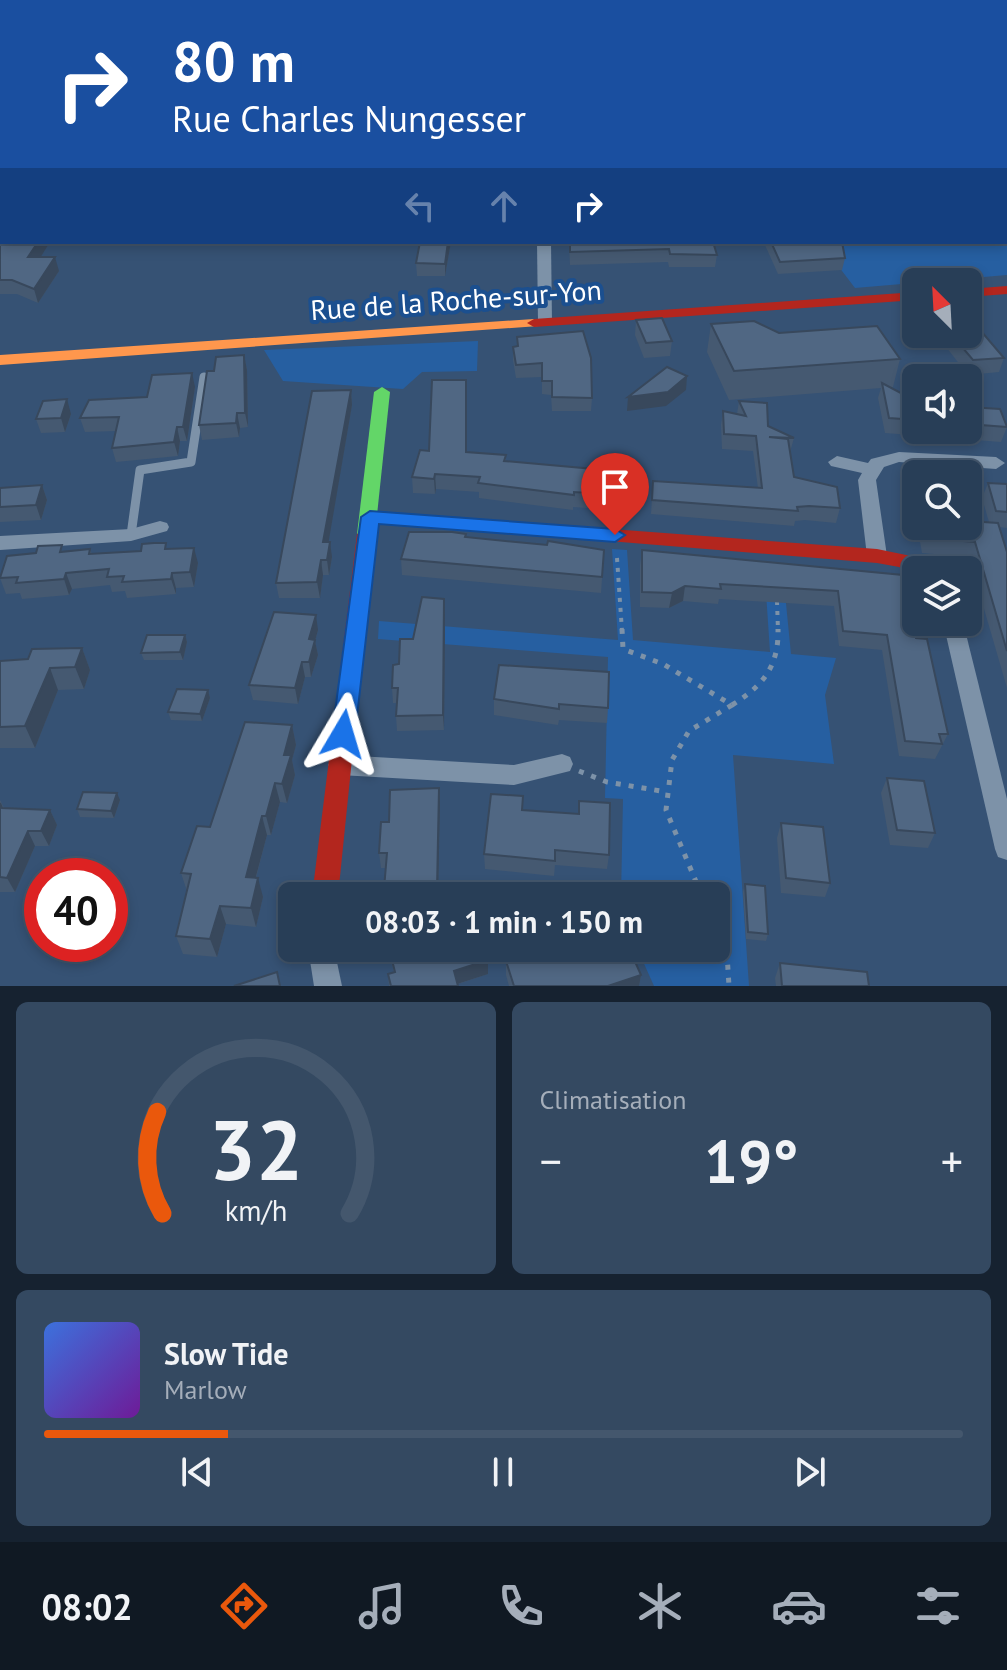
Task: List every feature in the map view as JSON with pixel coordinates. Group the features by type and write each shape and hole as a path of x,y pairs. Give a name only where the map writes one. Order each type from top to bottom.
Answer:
{"main road":[{"path":"982,292 1007,290"},
{"name":"Rue de la Roche-sur-Yon","path":"0,360 902,297"},
{"path":"327,882 382,392"},
{"path":"370,517 877,556 902,561"}],"street":[{"path":"544,244 545,322"},
{"path":"877,556 867,480 877,463 899,457 996,463"},
{"path":"837,462 871,469"},
{"path":"0,543 131,535 160,527"},
{"path":"956,636 1007,849"},
{"path":"340,765 514,775 562,764"},
{"path":"324,962 328,986"}],"lane":[{"path":"131,535 140,470 191,462 204,377"}],"path":[{"path":"615,535 623,649 663,664 732,705"},
{"path":"696,882 666,810 672,760 689,731 756,691 777,665 777,595"},
{"path":"562,764 607,782 668,792"},
{"path":"728,962 729,986"}],"shaded area":[{"path":"822,244 1007,244 1007,275 982,277 982,268 902,268 902,284 855,288"},
{"path":"478,341 477,371 422,372 403,389 283,381 264,350"},
{"path":"612,549 627,550 633,640 770,652 764,563 782,563 791,654 836,658 825,695 834,764 733,755 749,986 654,986 643,962 730,962 730,882 621,882 623,799 605,798 608,657 378,639 379,621 618,640"}],"building":[{"path":"0,244 37,244 28,257 55,257 34,289 12,280 0,280"},
{"path":"420,244 448,244 445,264 416,263"},
{"path":"570,244 714,244 717,255 670,254 669,249 570,252"},
{"path":"772,244 842,244 845,258 780,262"},
{"path":"662,318 672,341 646,343 636,320"},
{"path":"754,321 779,333 877,326 900,359 734,371 711,324"},
{"path":"583,331 591,358 592,398 552,397 552,381 542,381 542,363 516,365 513,347 518,346 517,337"},
{"path":"982,332 1004,358 973,360 963,348 982,348"},
{"path":"244,355 245,413 237,413 236,423 199,425 207,371 214,371 216,357"},
{"path":"667,367 687,376 668,392 628,397"},
{"path":"192,373 183,427 177,427 174,442 112,448 119,417 80,418 89,400 147,397 152,375"},
{"path":"432,380 466,380 466,452 506,455 504,461 605,470 604,494 574,492 574,495 478,483 480,477 435,474 434,479 412,477 420,450 429,451"},
{"path":"882,383 902,394 902,419 889,418"},
{"path":"351,390 323,542 330,542 327,560 321,560 317,582 276,583 312,391"},
{"path":"67,399 61,418 36,419 43,401"},
{"path":"739,401 767,403 768,426 794,438 769,437 788,439 794,477 837,487 840,508 809,506 797,507 798,511 652,500 653,481 762,488 756,436 724,434 723,411 746,416"},
{"path":"982,408 1000,409 1007,427 982,425"},
{"path":"988,483 1007,484 1007,512 996,511"},
{"path":"42,485 36,505 0,507 0,488"},
{"path":"982,522 998,523 1007,552 1007,651 982,566 982,556 979,556 975,542 951,540 982,540"},
{"path":"409,532 452,532 466,534 465,537 547,545 548,541 604,550 602,577 401,559"},
{"path":"166,543 165,549 194,548 190,572 172,573 171,579 122,582 124,576 107,577 109,569 66,573 64,579 16,583 18,577 0,578 7,556 36,553 38,546 62,545 60,552 90,549 89,554 141,551 142,544"},
{"path":"642,550 902,575 902,636 927,639 948,734 939,734 942,744 905,741 887,635 843,631 838,591 720,584 721,589 685,586 672,593 642,592"},
{"path":"422,597 444,599 443,715 396,716 398,688 392,688 393,665 399,664 400,639 413,639"},
{"path":"274,612 316,615 309,639 315,640 309,662 302,662 295,688 249,685"},
{"path":"147,635 185,635 180,652 141,653"},
{"path":"82,648 75,667 50,668 25,726 0,727 0,661 28,659 32,649"},
{"path":"499,665 609,672 608,708 559,704 559,709 494,699"},
{"path":"177,689 208,690 200,714 168,712"},
{"path":"245,722 292,725 284,755 291,755 282,784 275,783 266,816 262,816 246,877 258,878 251,908 220,906 210,939 176,936 191,874 181,873 197,826 210,827"},
{"path":"887,778 924,781 935,833 897,830"},
{"path":"439,788 437,882 385,882 387,853 379,853 381,822 389,822 390,790"},
{"path":"83,792 117,793 111,811 77,809"},
{"path":"491,794 523,796 522,810 579,814 579,801 610,803 609,855 555,850 555,861 484,854"},
{"path":"0,803 2,808 50,810 41,831 28,831 7,878 0,877"},
{"path":"781,823 823,827 830,883 786,878"},
{"path":"745,884 765,886 768,934 748,932"},
{"path":"392,962 482,962 454,971 458,986 391,986 388,974 395,972"},
{"path":"506,962 635,962 641,975 608,986 514,986"},
{"path":"780,963 867,972 869,986 782,986"},
{"path":"277,972 280,986 234,986"}],"traffic: fast":[{"path":"366,534 382,392"}],"traffic: slow":[{"path":"0,360 534,323"}],"traffic: jam":[{"path":"982,292 1007,290"},
{"path":"534,323 902,297"},
{"path":"370,517 877,556 902,561"},
{"path":"327,882 366,534"}],"route":[{"path":"343,734 370,517 615,535"}]}
